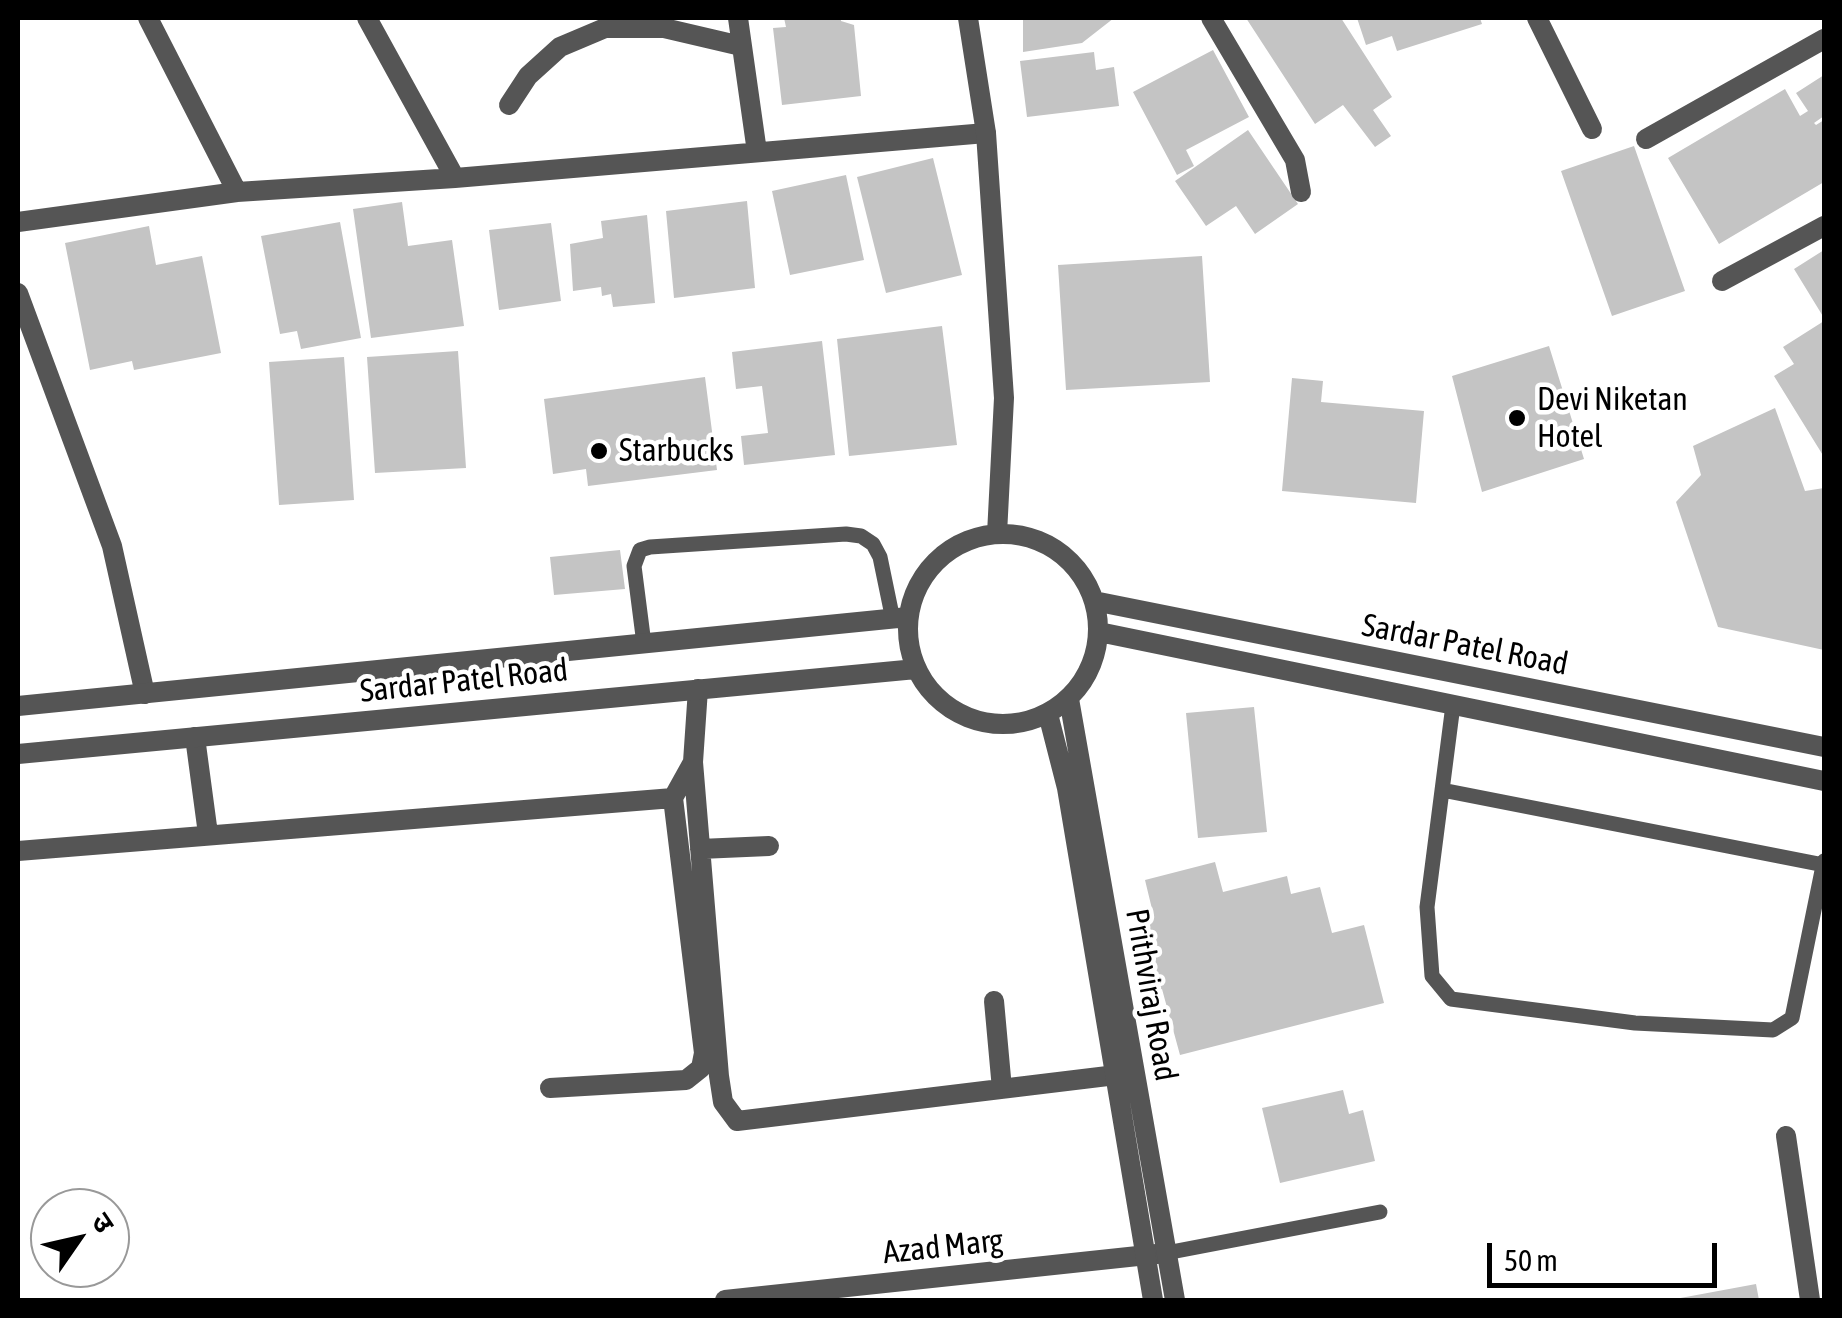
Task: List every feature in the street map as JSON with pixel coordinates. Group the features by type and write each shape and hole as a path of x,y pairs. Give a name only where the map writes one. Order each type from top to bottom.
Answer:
{"street":[{"path":"148,18 237,192"},
{"path":"367,18 455,178"},
{"path":"738,18 756,152"},
{"path":"1212,18 1295,160 1301,192"},
{"path":"1537,18 1592,129"},
{"path":"972,19 986,133 1004,398 997,534"},
{"path":"509,104 528,76 560,48 605,28 664,28 742,46"},
{"path":"1646,139 1824,40"},
{"path":"18,222 237,192 455,178 986,133"},
{"path":"1722,281 1824,226"},
{"path":"18,293 112,546 144,694"},
{"path":"997,534 1028,537 1057,550 1080,572 1094,601 1099,632 1090,669 1069,699 1048,714 1011,724 972,720 939,700 916,669 901,618 928,570 948,551 971,539 997,534"},
{"name":"Sardar Patel Road","path":"1094,601 1824,747"},
{"name":"Sardar Patel Road","path":"18,706 901,618"},
{"name":"Sardar Patel Road","path":"1099,632 1824,781"},
{"name":"Sardar Patel Road","path":"18,754 916,669"},
{"path":"698,689 693,762 719,1076 723,1102 737,1121 1116,1075"},
{"name":"Prithviraj Road","path":"1069,699 1156,1254 1153,1300"},
{"name":"Prithviraj Road","path":"1048,714 1067,788 1116,1075 1156,1254 1175,1300"},
{"path":"195,737 208,834"},
{"path":"550,1088 686,1080 701,1068 704,1053 673,798 693,762"},
{"path":"18,851 673,798"},
{"path":"700,848 769,846"},
{"path":"994,1001 1002,1089"},
{"path":"1786,1136 1810,1300"},
{"name":"Azad Marg","path":"725,1300 1156,1254"}],"lane":[{"path":"644,644 634,566 640,550 650,547 861,536 873,544 880,557 901,618"},
{"path":"1442,790 1824,863 1792,1018 1773,1030 1634,1023 1452,1000 1432,976 1427,907 1442,790 1453,705"},
{"path":"1156,1254 1380,1212"}],"building":[{"path":"784,18 841,18 854,25 861,96 782,105 773,28 786,27"},
{"path":"1023,18 1114,18 1082,43 1023,52"},
{"path":"1246,18 1341,18 1392,97 1373,110 1391,136 1375,147 1343,105 1315,124"},
{"path":"1357,18 1480,18 1482,24 1397,51 1392,36 1366,45"},
{"path":"1213,50 1249,117 1186,150 1194,166 1177,175 1133,92"},
{"path":"1094,52 1096,70 1114,67 1119,106 1027,117 1020,61"},
{"path":"1824,75 1824,116 1814,123 1824,120 1824,182 1719,244 1668,158 1785,89 1800,116 1808,111 1796,93"},
{"path":"1248,130 1298,204 1255,234 1236,206 1206,226 1175,181"},
{"path":"1634,146 1685,291 1612,316 1561,171"},
{"path":"933,158 962,275 886,293 857,177"},
{"path":"846,175 864,260 790,275 772,191"},
{"path":"747,201 755,288 674,298 666,211"},
{"path":"402,202 408,246 452,240 464,326 371,338 353,209"},
{"path":"647,215 655,303 613,307 611,294 602,296 601,287 573,291 570,244 603,238 601,221"},
{"path":"340,222 361,338 301,349 297,331 280,334 261,236"},
{"path":"551,223 561,301 499,310 489,230"},
{"path":"149,226 156,265 202,256 221,353 134,370 132,361 90,370 65,243"},
{"path":"1824,250 1824,318 1794,269"},
{"path":"1202,256 1210,382 1066,390 1058,265"},
{"path":"1824,321 1824,457 1774,376 1794,364 1783,347"},
{"path":"942,326 957,445 849,456 837,339"},
{"path":"822,341 835,455 744,465 741,436 768,433 762,386 736,389 732,352"},
{"name":"Devi Niketan Hotel","path":"1549,346 1584,459 1482,492 1452,376"},
{"path":"458,351 466,468 375,473 367,357"},
{"path":"344,357 354,500 279,505 269,362"},
{"path":"705,377 717,470 588,486 586,469 553,474 544,399"},
{"path":"1292,378 1323,381 1321,402 1424,411 1416,503 1282,491"},
{"path":"1775,408 1805,491 1824,488 1824,650 1718,627 1676,502 1701,475 1693,446"},
{"path":"620,550 625,589 554,595 550,557"},
{"path":"1254,707 1267,832 1198,838 1186,713"},
{"path":"1215,862 1223,892 1287,876 1291,894 1320,887 1332,933 1364,925 1384,1003 1180,1055 1162,989 1154,991 1134,914 1152,909 1145,880"},
{"path":"1343,1090 1349,1114 1363,1110 1375,1161 1280,1183 1262,1108"},
{"path":"1756,1284 1759,1300 1675,1300 1675,1299"}],"place":[{"name":"Devi Niketan Hotel","path":"1517,418"},
{"name":"Starbucks","path":"599,451"}]}
